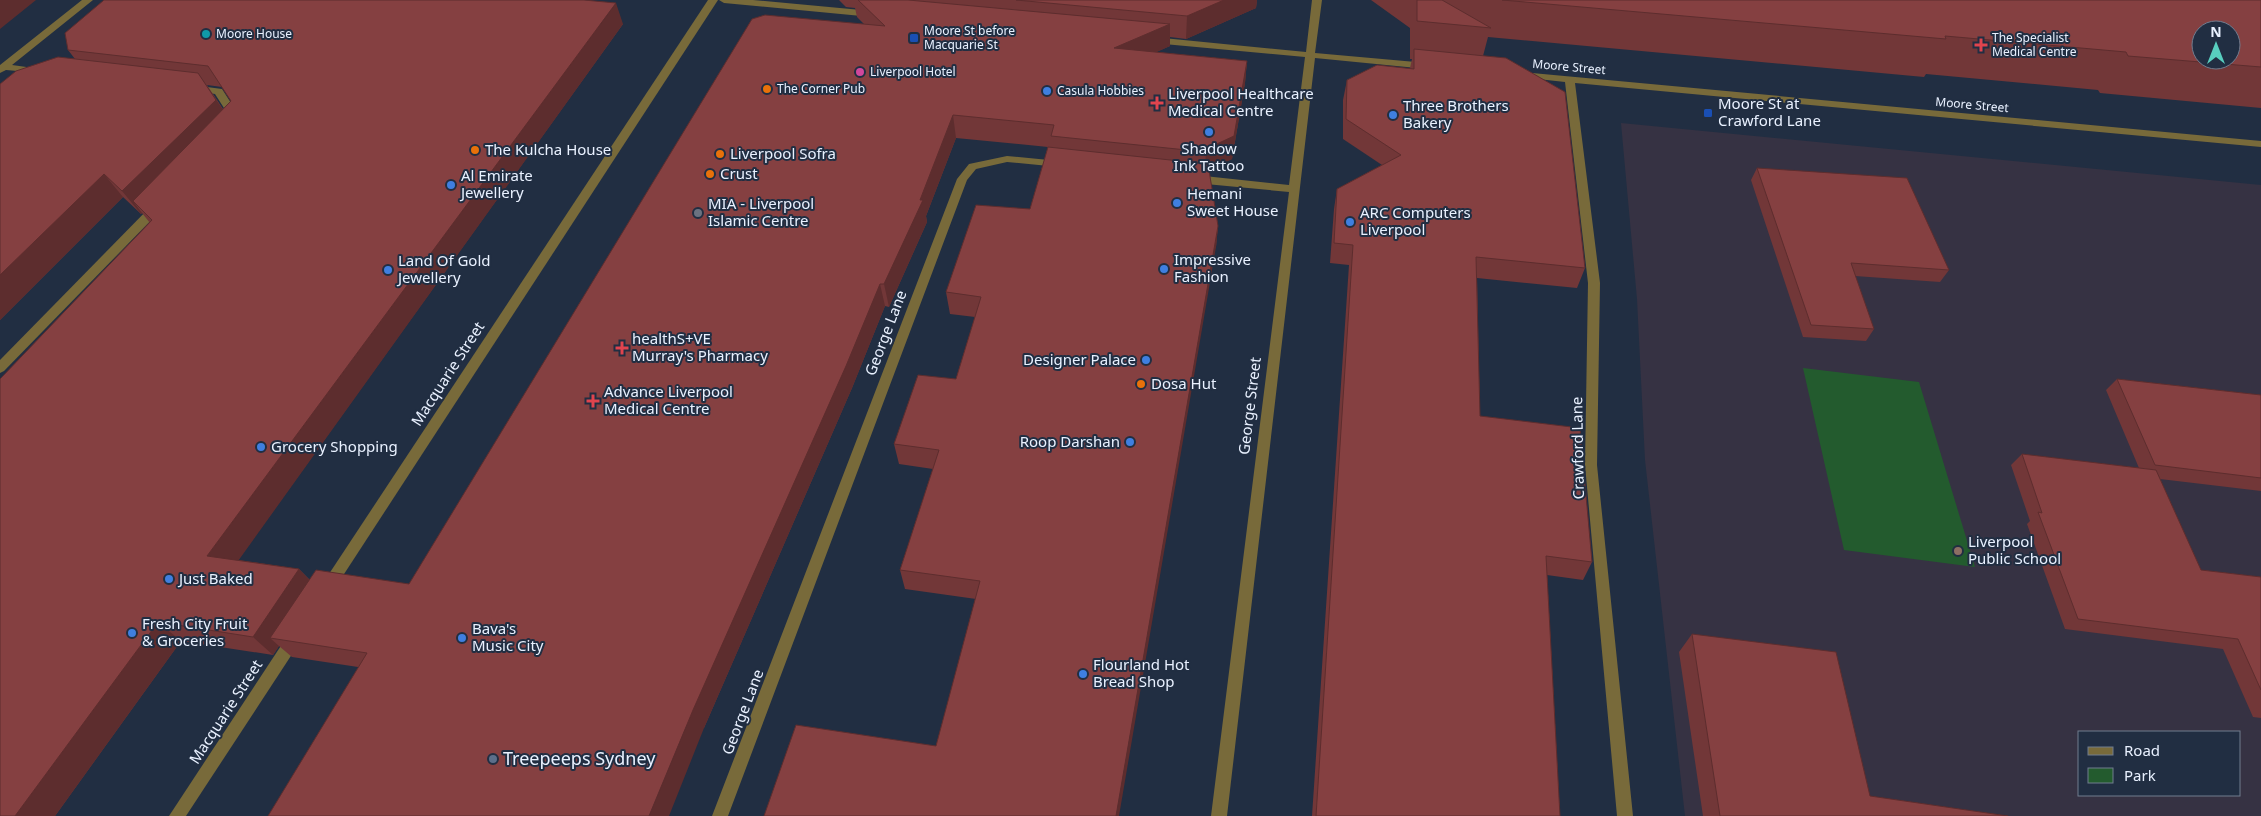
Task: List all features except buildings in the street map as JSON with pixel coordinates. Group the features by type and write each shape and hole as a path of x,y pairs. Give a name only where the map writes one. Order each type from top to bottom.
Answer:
{"street":[{"path":"2,69 88,0"},
{"name":"Macquarie Street","path":"321,597 713,0"},
{"path":"724,0 879,15"},
{"name":"George Street","path":"1218,816 1292,190 1317,0"},
{"path":"1143,39 1442,67"},
{"path":"2,69 50,72"},
{"name":"Moore Street","path":"1511,74 2261,144"},
{"name":"Crawford Lane","path":"1570,80 1594,282 1591,466 1625,816"},
{"path":"178,86 218,90 239,122 232,130"},
{"name":"George Lane","path":"720,816 962,179 973,166 1007,159 1074,166"},
{"path":"1180,177 1292,190"},
{"path":"0,368 164,200"},
{"name":"Macquarie Street","path":"177,816 299,630"}],"shaded area":[{"name":"Liverpool Public School","path":"1621,123 2261,185 2261,816 1685,816 1645,460 1637,299"}],"green space":[{"path":"1803,368 1919,382 1975,567 1844,550"}],"place":[{"name":"Moore House","path":"206,34"},
{"name":"Moore St before Macquarie St","path":"914,38"},
{"name":"The Specialist Medical Centre","path":"1981,45"},
{"name":"Liverpool Hotel","path":"860,72"},
{"name":"The Corner Pub","path":"767,89"},
{"name":"Casula Hobbies","path":"1047,91"},
{"name":"Liverpool Healthcare Medical Centre","path":"1157,103"},
{"name":"Moore St at Crawford Lane","path":"1708,113"},
{"name":"Three Brothers Bakery","path":"1393,115"},
{"name":"Shadow Ink Tattoo","path":"1209,132"},
{"name":"The Kulcha House","path":"475,150"},
{"name":"Liverpool Sofra","path":"720,154"},
{"name":"Crust","path":"710,174"},
{"name":"Al Emirate Jewellery","path":"451,185"},
{"name":"Hemani Sweet House","path":"1177,203"},
{"name":"MIA - Liverpool Islamic Centre","path":"698,213"},
{"name":"ARC Computers Liverpool","path":"1350,222"},
{"name":"Impressive Fashion","path":"1164,269"},
{"name":"Land Of Gold Jewellery","path":"388,270"},
{"name":"healthS+VE Murray's Pharmacy","path":"622,348"},
{"name":"Designer Palace","path":"1146,360"},
{"name":"Dosa Hut","path":"1141,384"},
{"name":"Advance Liverpool Medical Centre","path":"593,401"},
{"name":"Roop Darshan","path":"1130,442"},
{"name":"Grocery Shopping","path":"261,447"},
{"name":"Liverpool Public School","path":"1958,551"},
{"name":"Just Baked","path":"169,579"},
{"name":"Fresh City Fruit & Groceries","path":"132,633"},
{"name":"Bava's Music City","path":"462,638"},
{"name":"Flourland Hot Bread Shop","path":"1083,674"},
{"name":"Treepeeps Sydney","path":"493,759"}]}
